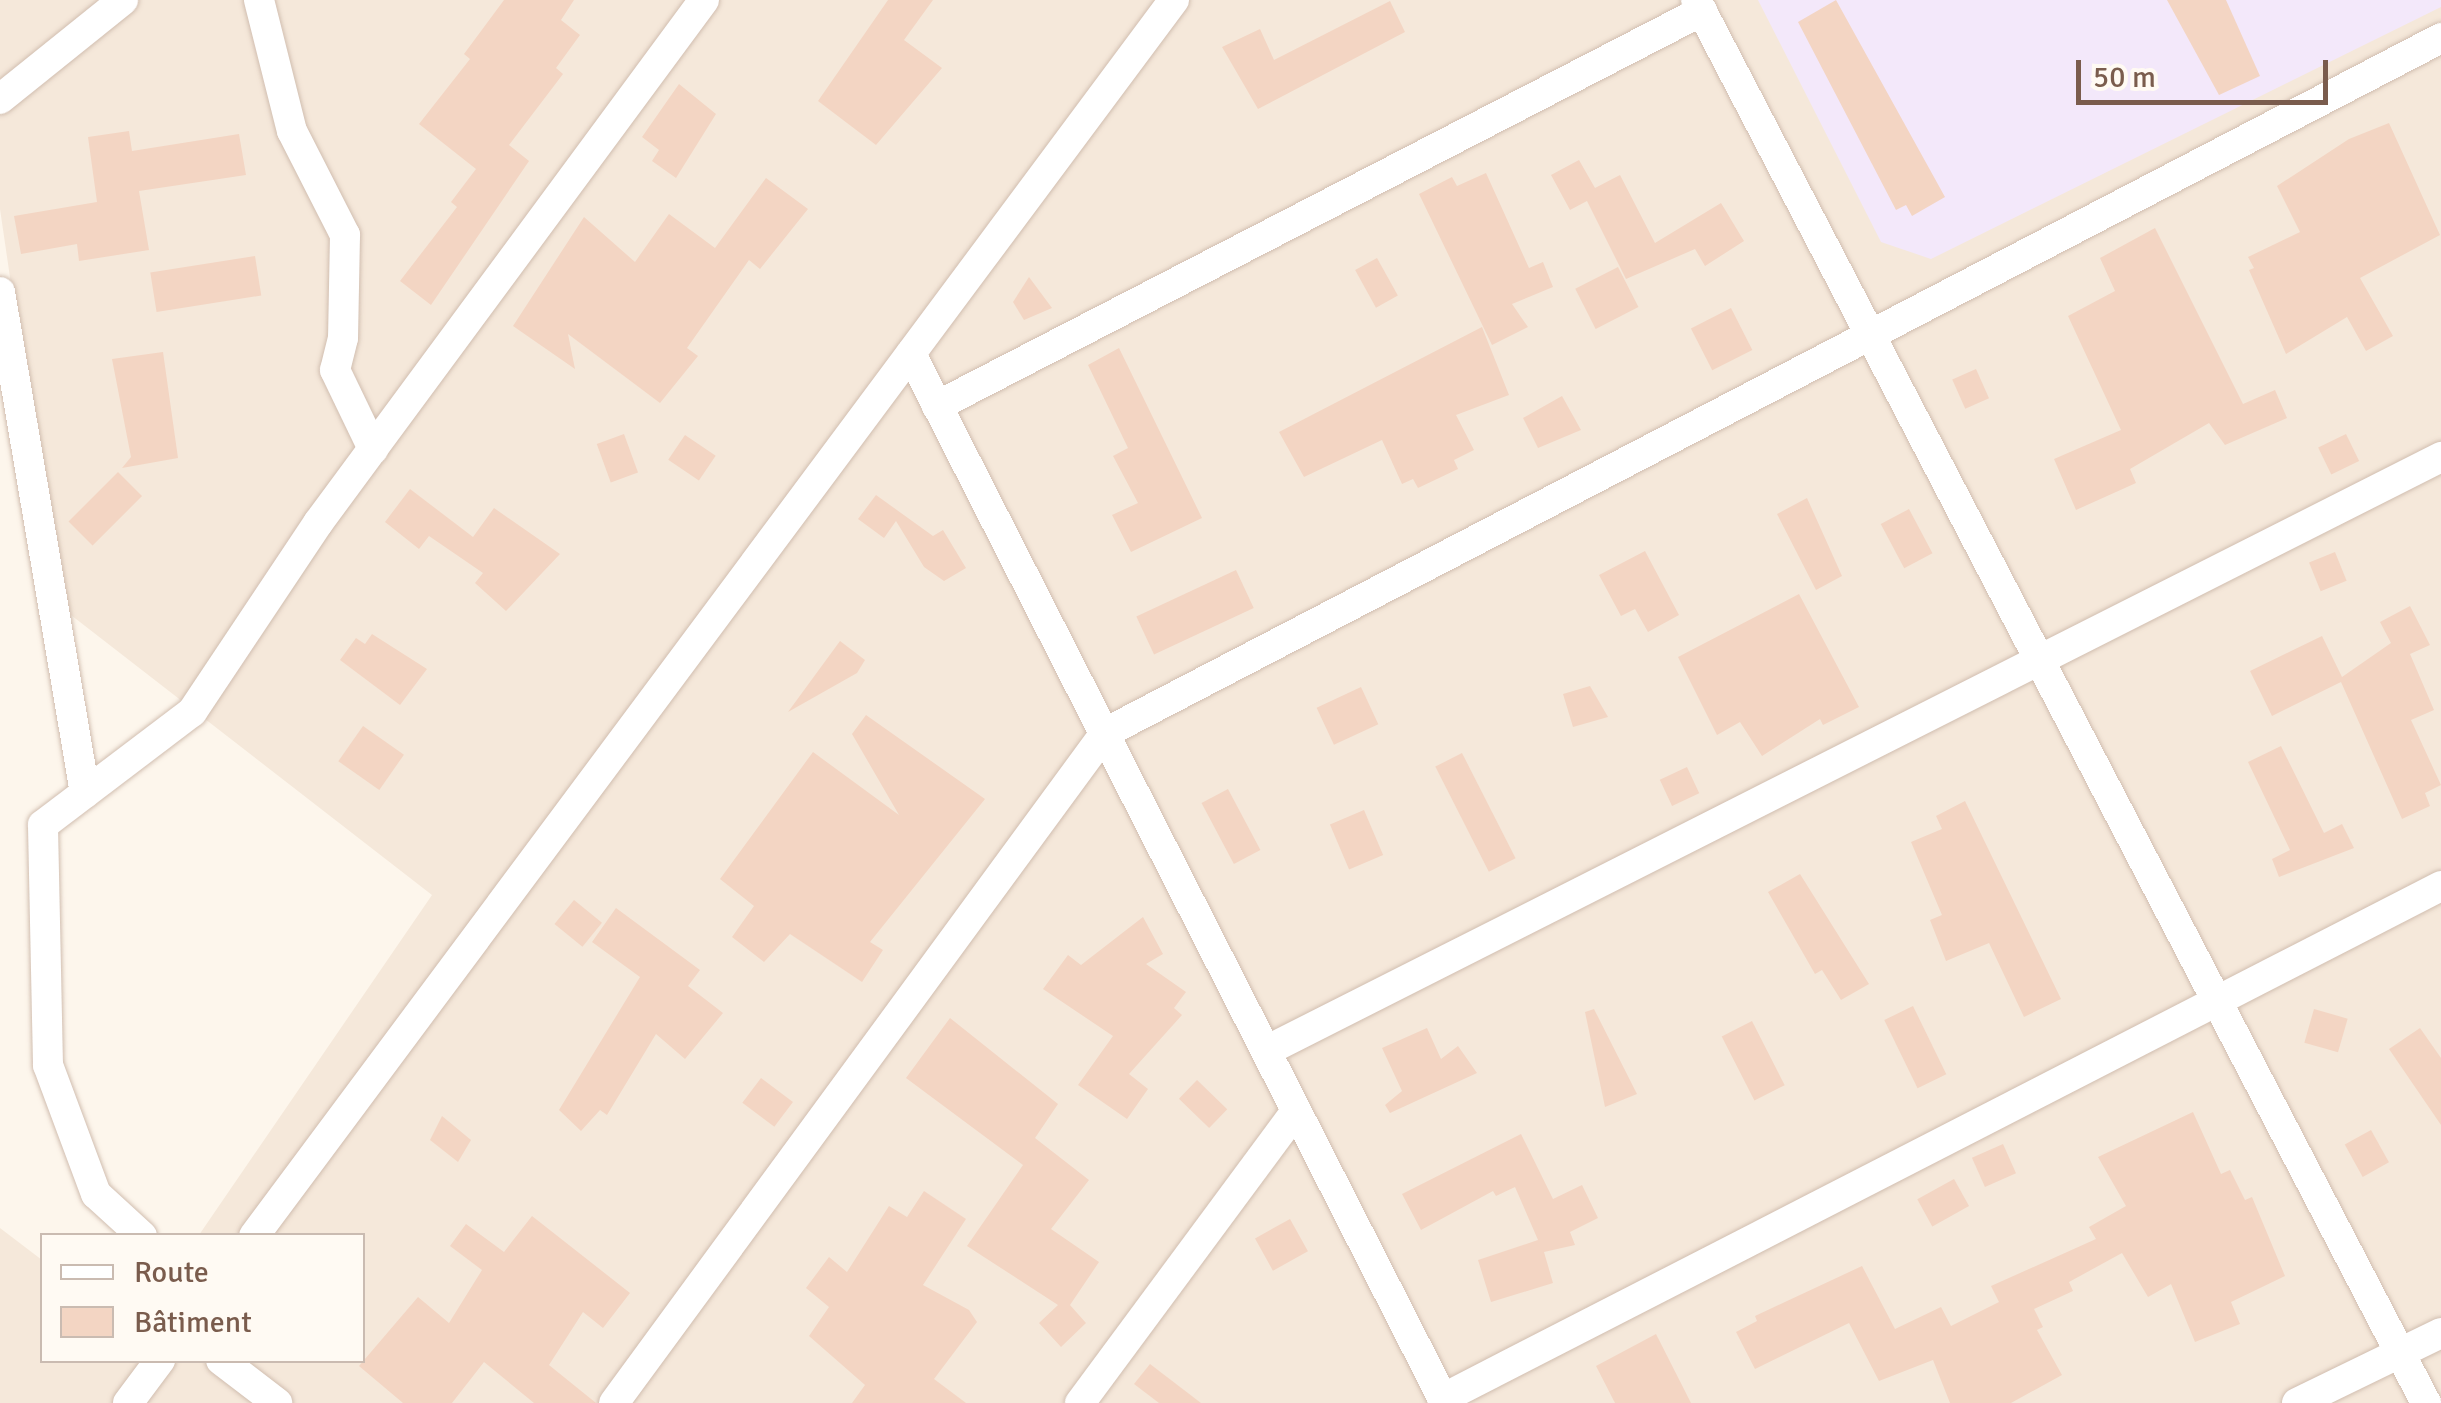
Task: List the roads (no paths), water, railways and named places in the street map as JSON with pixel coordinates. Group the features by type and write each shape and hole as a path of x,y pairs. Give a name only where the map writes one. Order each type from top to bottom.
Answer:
{"street":[{"path":"0,99 123,0"},
{"path":"259,0 292,131 346,235 344,338 336,370 373,449"},
{"path":"139,1233 96,1194 48,1065 43,825 192,712 373,449 704,0"},
{"path":"256,1233 1174,0"},
{"path":"938,406 1699,5 2426,1403"},
{"path":"614,1403 1106,732 1868,331 2441,38"},
{"path":"0,292 85,793"},
{"path":"911,354 1444,1401 2441,886"},
{"path":"1266,1051 2441,457"},
{"path":"1080,1403 1296,1111"},
{"path":"2296,1403 2441,1333"},
{"path":"128,1403 158,1363"},
{"path":"224,1363 276,1403"}]}
